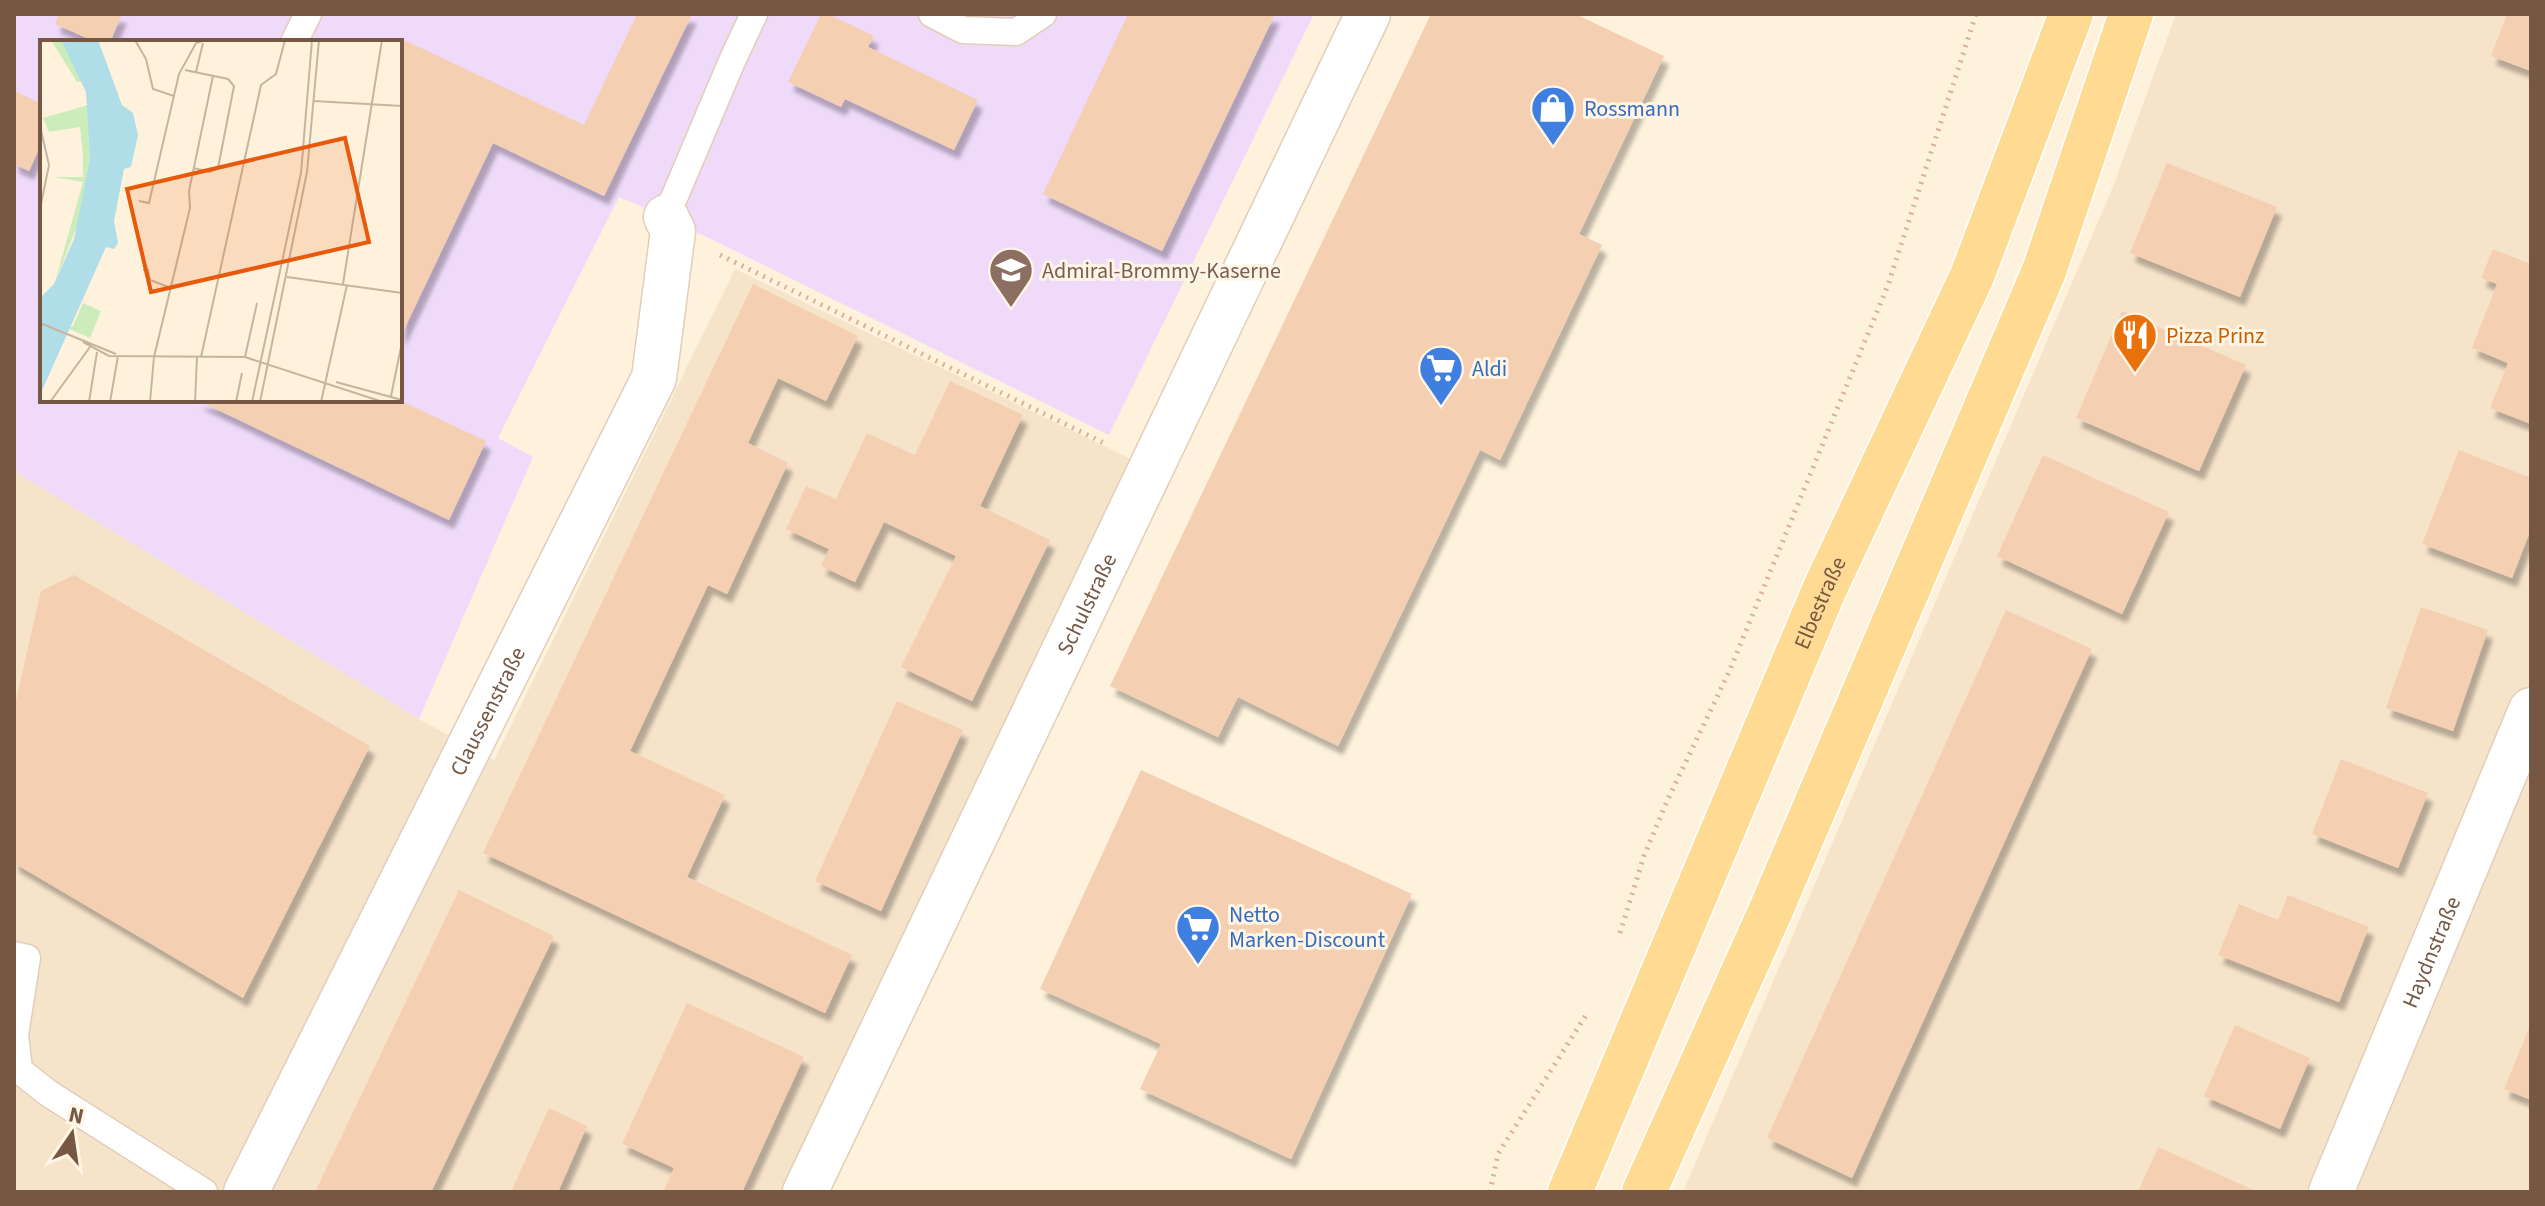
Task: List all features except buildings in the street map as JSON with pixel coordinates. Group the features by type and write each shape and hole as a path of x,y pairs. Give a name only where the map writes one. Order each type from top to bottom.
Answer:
{"main road":[{"name":"Elbestraße","path":"1570,1192 1825,588 1972,276 2071,14"},
{"path":"1644,1192 1770,912 2044,271 2131,14"}],"street":[{"name":"Schulstraße","path":"805,1192 1368,14"},
{"name":"Claussenstraße","path":"246,1192 654,378 669,224"},
{"name":"Haydnstraße","path":"2331,1192 2531,710"}],"lane":[{"path":"295,40 308,14"},
{"path":"669,224 732,61 754,14"},
{"path":"932,14 963,30 1016,32 1043,14"},
{"path":"14,955 27,958 15,1035 19,1070 48,1093 204,1192"}],"path":[{"path":"1617,944 1644,856 1729,672 1888,285 1976,14"},
{"path":"669,224 982,385 1152,466"},
{"path":"1490,1192 1498,1154 1587,1013"}],"shaded area":[{"name":"Admiral-Brommy-Kaserne","path":"14,14 1314,14 1109,435 666,217 619,197 498,438 533,457 419,719 14,471"},
{"path":"2176,14 2531,14 2531,1192 1683,1192 2112,189"},
{"path":"735,269 1167,476 829,1192 14,1192 14,471 419,719 494,760"}],"place":[{"name":"Rossmann","path":"1553,147"},
{"name":"Admiral-Brommy-Kaserne","path":"1011,309"},
{"name":"Pizza Prinz","path":"2135,374"},
{"name":"Aldi","path":"1441,407"},
{"name":"Netto Marken-Discount","path":"1198,966"}]}
